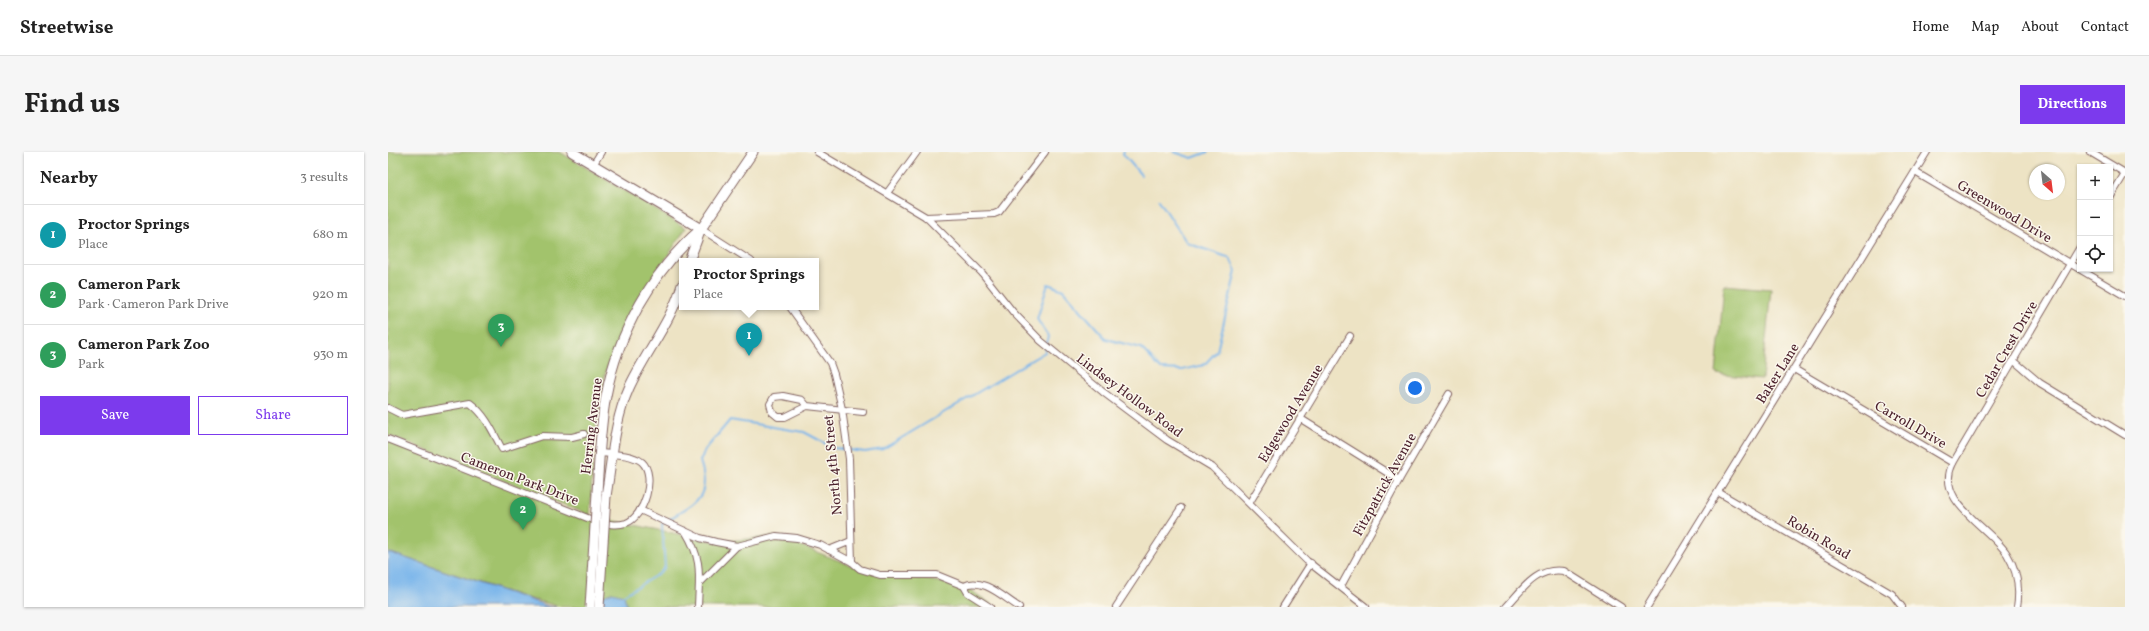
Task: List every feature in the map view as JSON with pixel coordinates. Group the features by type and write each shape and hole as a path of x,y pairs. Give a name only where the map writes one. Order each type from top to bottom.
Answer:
{"main road":[{"path":"572,152 701,229"},
{"name":"Herring Avenue","path":"690,258 701,229 753,152"},
{"name":"Herring Avenue","path":"599,607 602,495 600,453 606,397 611,373 625,333 658,275 681,246 701,229"},
{"name":"Herring Avenue","path":"590,607 602,495 613,455 618,420 629,389 667,322 679,292"}],"street":[{"path":"594,165 601,152"},
{"name":"Lindsey Hollow Road","path":"817,152 926,217 982,273 1013,312 1040,341 1103,392 1167,440 1212,467 1250,502 1311,563 1366,607"},
{"path":"887,193 917,152"},
{"path":"926,217 994,214 998,212 1045,152"},
{"name":"Baker Lane","path":"1647,607 1927,152"},
{"path":"2090,152 2125,173 2113,193"},
{"name":"Greenwood Drive","path":"1915,172 2125,296"},
{"path":"701,229 748,258"},
{"name":"Cedar Crest Drive","path":"1953,463 2077,252"},
{"name":"North 4th Street","path":"792,310 830,363 834,374 842,409 849,459 852,562"},
{"name":"Edgewood Avenue","path":"1250,502 1350,336"},
{"path":"2013,360 2040,383 2125,435"},
{"name":"Carroll Drive","path":"1794,369 1953,463 1949,476 1949,484 1954,498 2000,546 2009,558 2017,581 2017,607"},
{"name":"Fitzpatrick Avenue","path":"1341,586 1399,480 1449,394"},
{"path":"807,406 802,400 783,396 774,397 770,404 772,412 778,417 785,417 807,406 864,412"},
{"path":"388,408 402,415 470,403 479,409 486,419 502,449 542,436 572,437 584,434"},
{"path":"1301,419 1399,480"},
{"name":"Cameron Park Drive","path":"388,439 604,523 616,525 626,523 634,519 640,510"},
{"path":"600,453 635,458 643,463 647,470 647,490 644,503 640,510 700,538 737,546 776,536 797,538 828,550 852,562 860,570 880,575 937,575 964,586 968,594 990,607"},
{"name":"Robin Road","path":"1718,492 1892,594 1902,607"},
{"path":"1116,607 1181,508"},
{"path":"685,531 694,547 699,562 701,582 698,607"},
{"path":"828,550 851,541"},
{"path":"701,582 737,546"},
{"path":"1283,607 1311,563"},
{"path":"1506,607 1534,577 1543,572 1557,570 1564,571 1621,607"},
{"path":"964,586 971,582 976,583 989,588 1019,607"}],"green space":[{"path":"388,152 560,152 686,228 625,321 605,374 594,441 590,515 388,435"},
{"path":"1724,285 1771,289 1762,379 1716,374"},
{"path":"388,439 572,512 716,542 776,536 860,569 964,586 996,607 624,607 612,592 583,607 561,607 523,597 388,552"}],"water":[{"path":"388,552 548,606 556,607 388,607"},
{"path":"612,592 624,595 627,607 583,607"}],"waterway":[{"path":"1124,152 1123,154 1141,175"},
{"path":"1174,152 1192,158 1208,152"},
{"path":"622,596 660,573 665,567 662,524 690,506 701,494 704,486 700,461 705,450 730,420 804,432 834,448 865,452 883,449 1045,352 1048,336 1037,319 1048,284 1063,290 1106,339 1141,348 1161,369 1182,370 1204,365 1217,351 1236,271 1230,258 1187,243 1159,200"}],"place":[{"name":"Cameron Park Zoo","path":"501,347"},
{"name":"Proctor Springs","path":"749,356"},
{"name":"Cameron Park","path":"523,530"}]}
